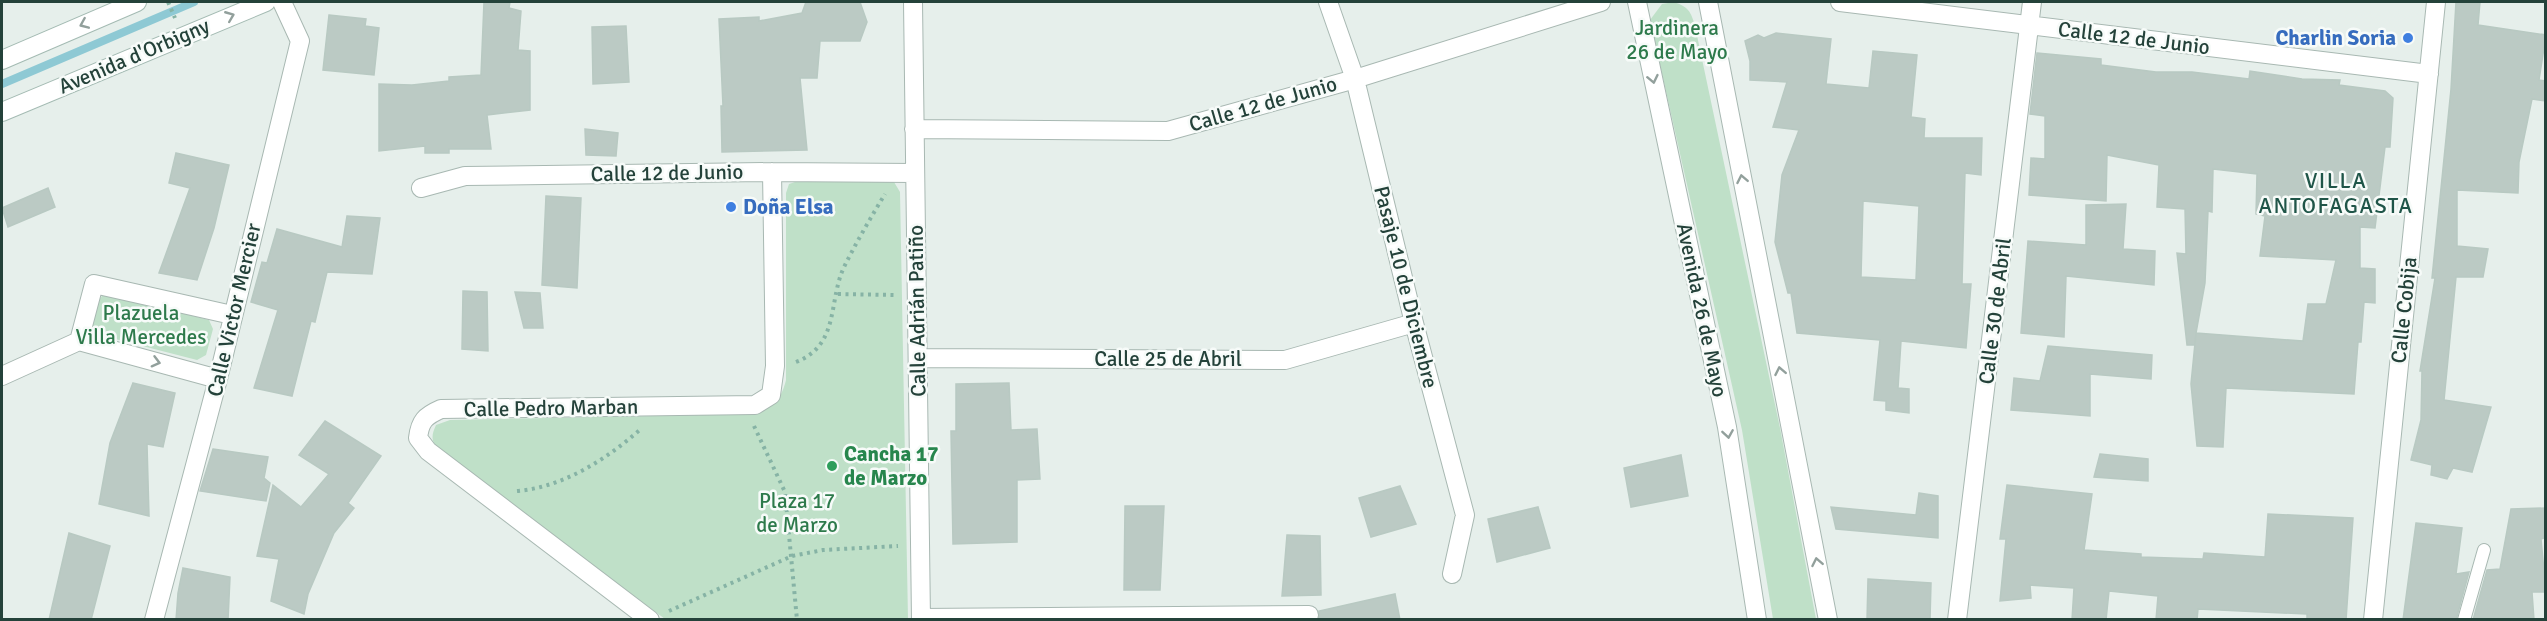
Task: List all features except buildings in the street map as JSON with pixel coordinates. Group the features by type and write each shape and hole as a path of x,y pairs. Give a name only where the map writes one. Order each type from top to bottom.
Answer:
{"street":[{"path":"2,60 137,2"},
{"name":"Avenida d'Orbigny","path":"2,112 267,2"},
{"name":"Calle Victor Mercier","path":"154,620 218,379 300,41 282,2"},
{"name":"Calle Adrián Patiño","path":"913,2 921,619"},
{"name":"Pasaje 10 de Diciembre","path":"1328,2 1355,79 1414,323 1465,515 1452,574"},
{"name":"Calle 12 de Junio","path":"914,129 1168,131 1355,79 1601,2"},
{"name":"Avenida 26 de Mayo","path":"1637,2 1727,427 1757,620"},
{"path":"1708,2 1828,620"},
{"name":"Calle 12 de Junio","path":"1840,2 2428,74"},
{"name":"Calle 30 de Abril","path":"1957,620 2032,2"},
{"name":"Calle Cobija","path":"2373,620 2436,2"},
{"path":"755,405 771,395 775,366 772,172"},
{"name":"Calle 12 de Junio","path":"421,188 465,176 772,172 915,173"},
{"path":"79,341 94,284 232,315"},
{"name":"Calle 25 de Abril","path":"918,358 1285,360 1414,323"},
{"path":"2,376 79,341 218,379"},
{"name":"Calle Pedro Marban","path":"657,616 483,493 428,451 418,438 420,423 429,414 441,409 755,405"},
{"path":"921,619 1309,615"}],"lane":[{"path":"2464,620 2484,550"}],"path":[{"path":"168,2 177,21"},
{"path":"775,366 805,358 818,349 832,321 844,267 887,190"},
{"path":"838,294 917,295"},
{"path":"755,405 751,418 784,492 798,620"},
{"path":"483,493 539,489 580,471 608,457 651,420 660,406"},
{"path":"657,616 792,556 824,550 920,545"}],"green space":[{"name":"Jardinera 26 de Mayo","path":"1674,2 1688,10 1695,26 1780,428 1816,619 1773,619 1742,430 1650,20 1662,4"},
{"name":"Plaza 17 de Marzo","path":"798,181 894,182 900,192 908,619 665,619 439,450 433,441 433,432 436,425 450,420 755,414 772,405 782,393 786,380 786,193 789,184"},
{"name":"Plazuela Villa Mercedes","path":"110,295 209,320 213,329 206,355 197,360 92,333 93,313 97,304 102,296"}],"waterway":[{"path":"2,84 194,2"}],"place":[{"name":"Charlin Soria","path":"2408,38"},
{"name":"Doña Elsa","path":"731,207"},
{"name":"Cancha 17 de Marzo","path":"832,466"}],"district":[{"name":"VILLA ANTOFAGASTA","path":"2336,192"}]}
